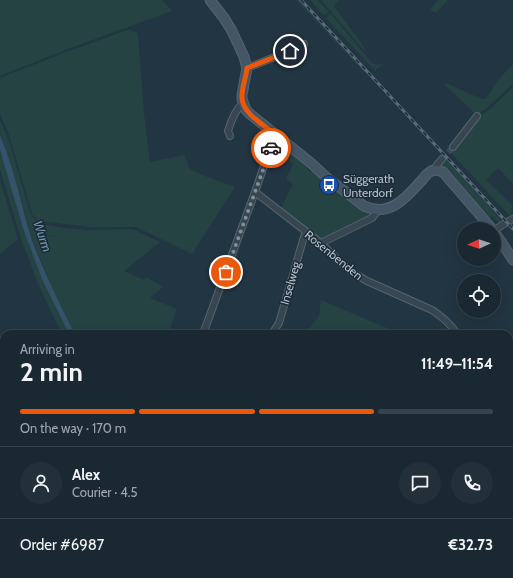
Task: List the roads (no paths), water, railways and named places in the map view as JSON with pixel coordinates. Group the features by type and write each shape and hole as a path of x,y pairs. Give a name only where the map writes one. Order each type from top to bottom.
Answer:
{"main road":[{"path":"210,0 232,31 244,56 247,68 242,95 246,110 326,177 359,202 370,209 377,210 396,205 409,195 428,174 436,170 443,172 486,222"},
{"path":"501,242 513,260"}],"street":[{"path":"247,68 304,44"},
{"path":"230,136 228,131 232,119 239,106 243,103"},
{"path":"452,147 477,116"},
{"path":"205,330 275,134"},
{"path":"436,170 436,166 442,159"},
{"name":"Rosenbenden","path":"255,192 321,243 352,272 367,281 432,310 441,316 454,330"},
{"path":"321,243 372,218 377,210"},
{"path":"501,226 513,219"},
{"name":"Inselweg","path":"275,330 279,323 306,232"}],"water":[{"path":"0,135 13,173 32,240 52,287 73,330 67,330 42,279 23,228 0,150"}],"tunnel":[{"path":"442,159 453,147"}],"railway":[{"path":"301,0 513,229"}],"place":[{"name":"Süggerath Unterdorf","path":"329,185"}],"water label":[{"name":"Wurm","path":"43,236"}]}
